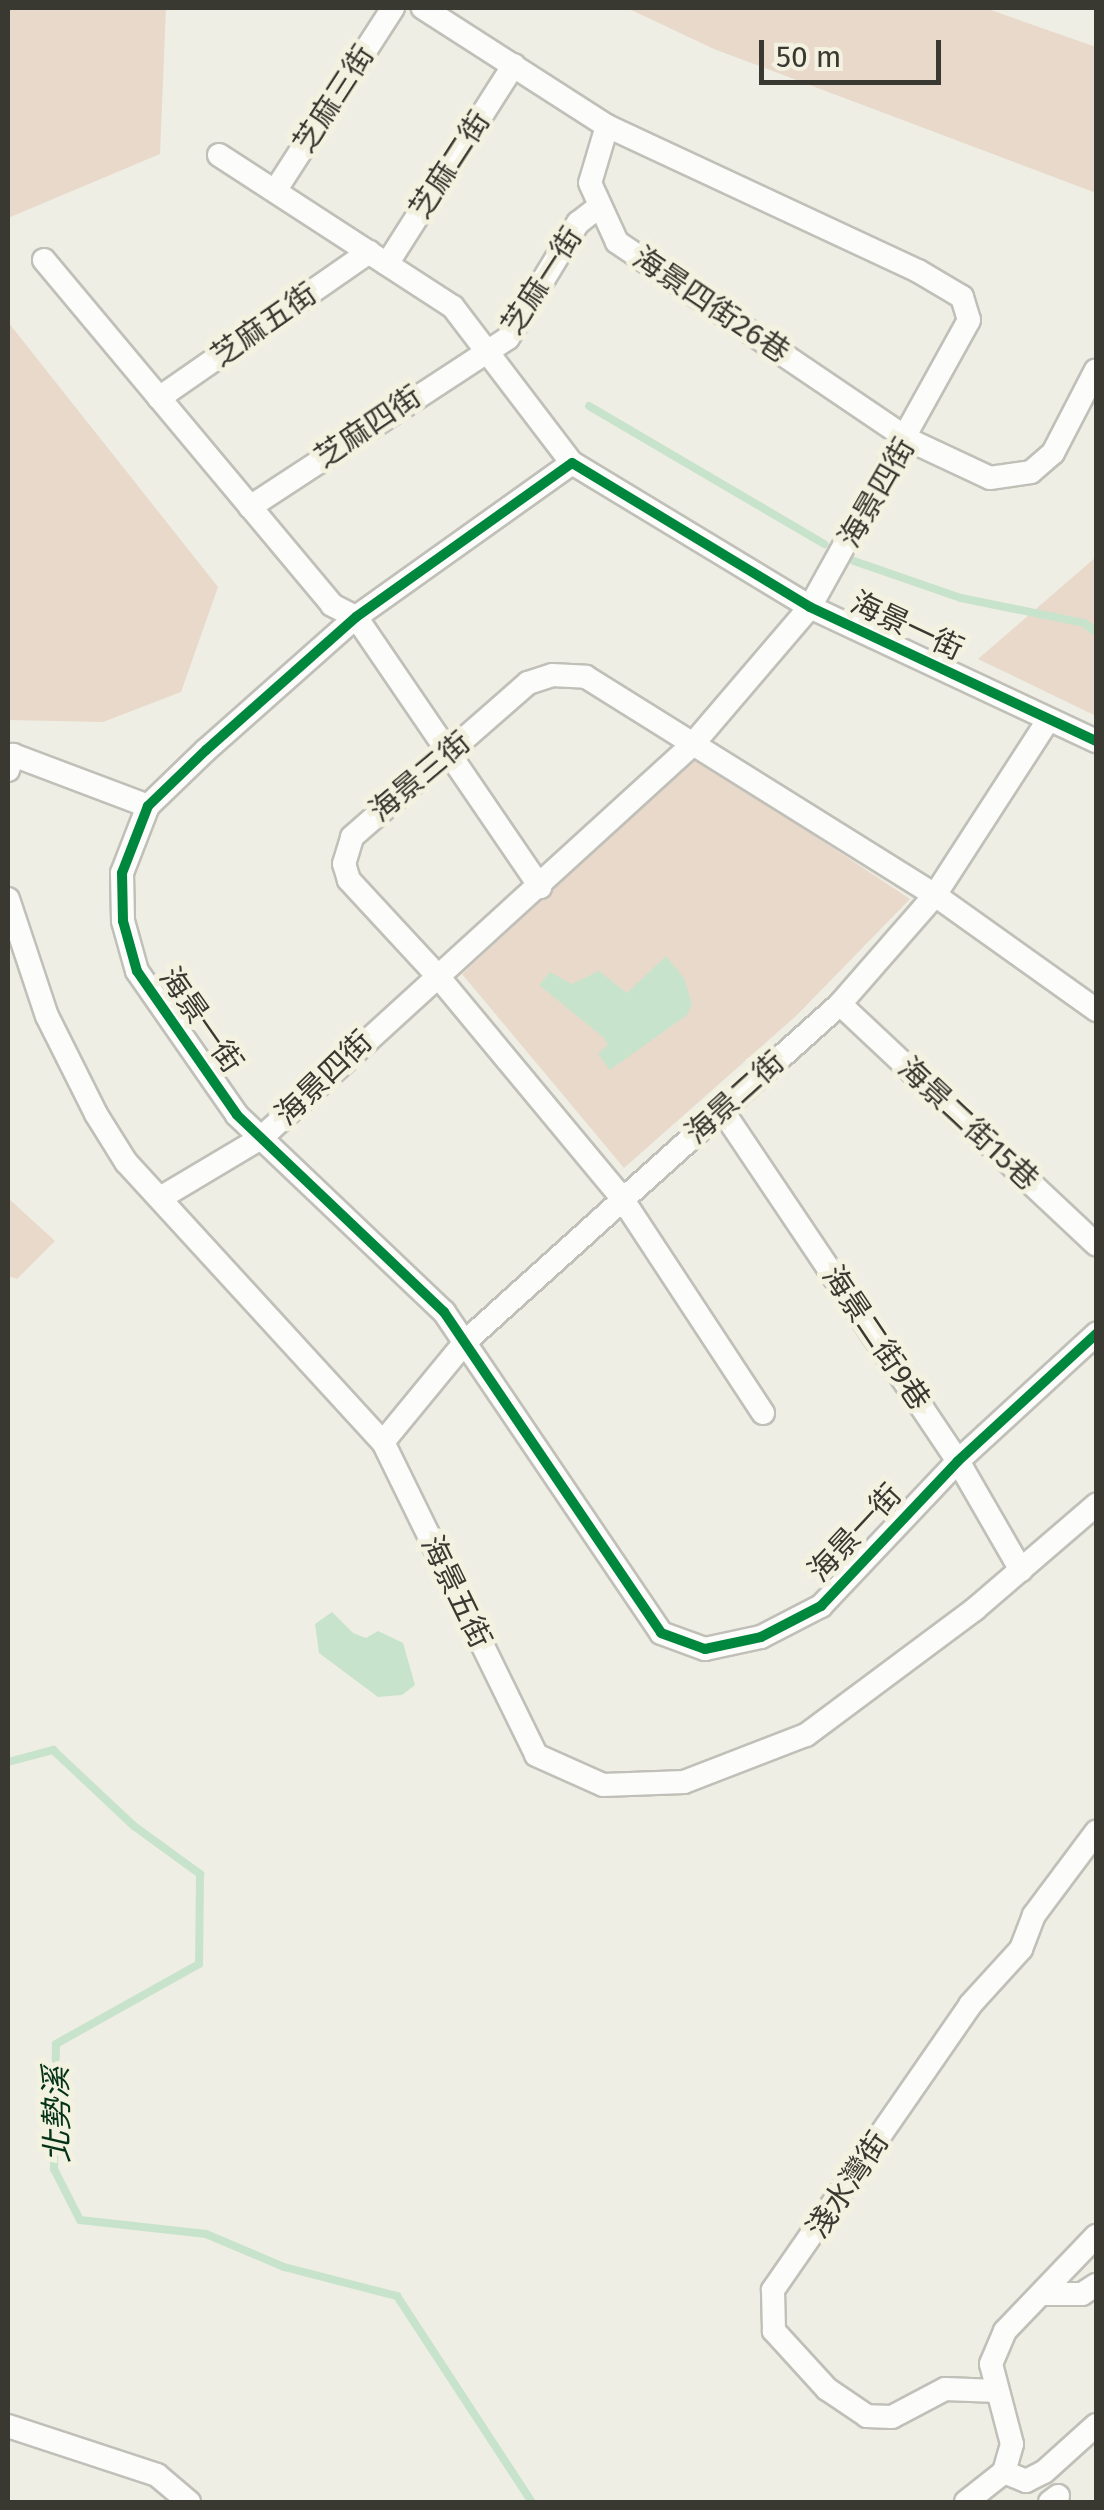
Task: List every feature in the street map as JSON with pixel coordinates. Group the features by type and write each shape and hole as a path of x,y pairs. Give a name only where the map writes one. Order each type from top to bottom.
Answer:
{"street":[{"name":"芝麻三街","path":"275,191 393,8"},
{"name":"海景四街","path":"162,1197 261,1138 435,972 540,886 692,744 810,608 908,440 969,320 962,297 608,126 424,8"},
{"name":"芝麻二街","path":"378,258 514,66"},
{"path":"596,209 590,183 608,126"},
{"path":"220,155 453,307 572,463"},
{"name":"芝麻一街","path":"487,352 508,338 578,223 596,209"},
{"name":"海景四街26巷","path":"596,209 617,242 908,440 990,478 1031,472 1052,453 1096,370"},
{"name":"芝麻五街","path":"159,398 378,258"},
{"path":"44,260 332,606 356,617 540,886"},
{"name":"芝麻四街","path":"250,507 487,352"},
{"name":"海景一街","path":"1096,741 810,608 572,463 356,617 148,806 131,835 122,873 123,921 137,971 238,1115 466,1341 660,1632 705,1650 760,1638 821,1606 958,1460 1096,1334"},
{"name":"海景三街","path":"762,1413 622,1198 435,972 349,880 344,864 352,838 528,682 552,674 586,677 935,895 1096,1010"},
{"name":"海景二街","path":"383,1442 466,1341 840,1004 935,895 1048,720"},
{"path":"8,770 13,755 148,806"},
{"name":"海景五街","path":"8,899 46,1016 96,1114 126,1162 383,1442 536,1755 603,1784 684,1782 806,1735 1021,1570 1096,1506"},
{"name":"海景二街15巷","path":"840,1004 1096,1244"},
{"name":"海景二街9巷","path":"722,1110 958,1460 1021,1570"},
{"name":"淺水灣街","path":"997,2392 945,2388 892,2418 867,2416 827,2388 774,2331 773,2290 970,2005 1021,1948 1034,1915 1096,1832"},
{"path":"966,2502 1004,2472 1012,2444 992,2364 1005,2331 1096,2236"},
{"path":"1043,2294 1082,2294 1096,2284"},
{"path":"1004,2472 1026,2482 1044,2472 1096,2425"},
{"path":"8,2426 156,2475 189,2502"}],"shaded area":[{"path":"8,8 166,8 160,154 8,218"},
{"path":"627,8 985,8 1096,47 1096,193 714,49"},
{"path":"8,322 218,587 181,692 103,722 8,720"},
{"path":"1096,557 1096,716 978,659"},
{"path":"696,757 910,899 797,1015 624,1168 462,974"},
{"path":"666,956 684,978 692,1004 687,1015 610,1070 598,1054 608,1045 603,1037 539,985 550,972 572,984 599,971 627,993"},
{"path":"8,1198 55,1241 17,1279 8,1276"},
{"path":"332,1612 353,1633 366,1638 378,1631 403,1643 415,1685 402,1695 378,1697 319,1653 315,1624"}],"waterway":[{"path":"589,406 824,544"},
{"path":"854,561 961,598 1084,623 1096,632"},
{"name":"北勢溪","path":"8,1762 53,1750 134,1826 200,1874 199,1964 56,2044 54,2169 80,2220 206,2234 284,2267 397,2296 532,2502"}],"cycle path":[{"path":"1096,741 810,607 572,463 356,617 206,750 148,806 122,873 123,921 137,971 237,1115 444,1312 661,1633 705,1649 761,1637 821,1606 958,1461 1096,1334"}]}
